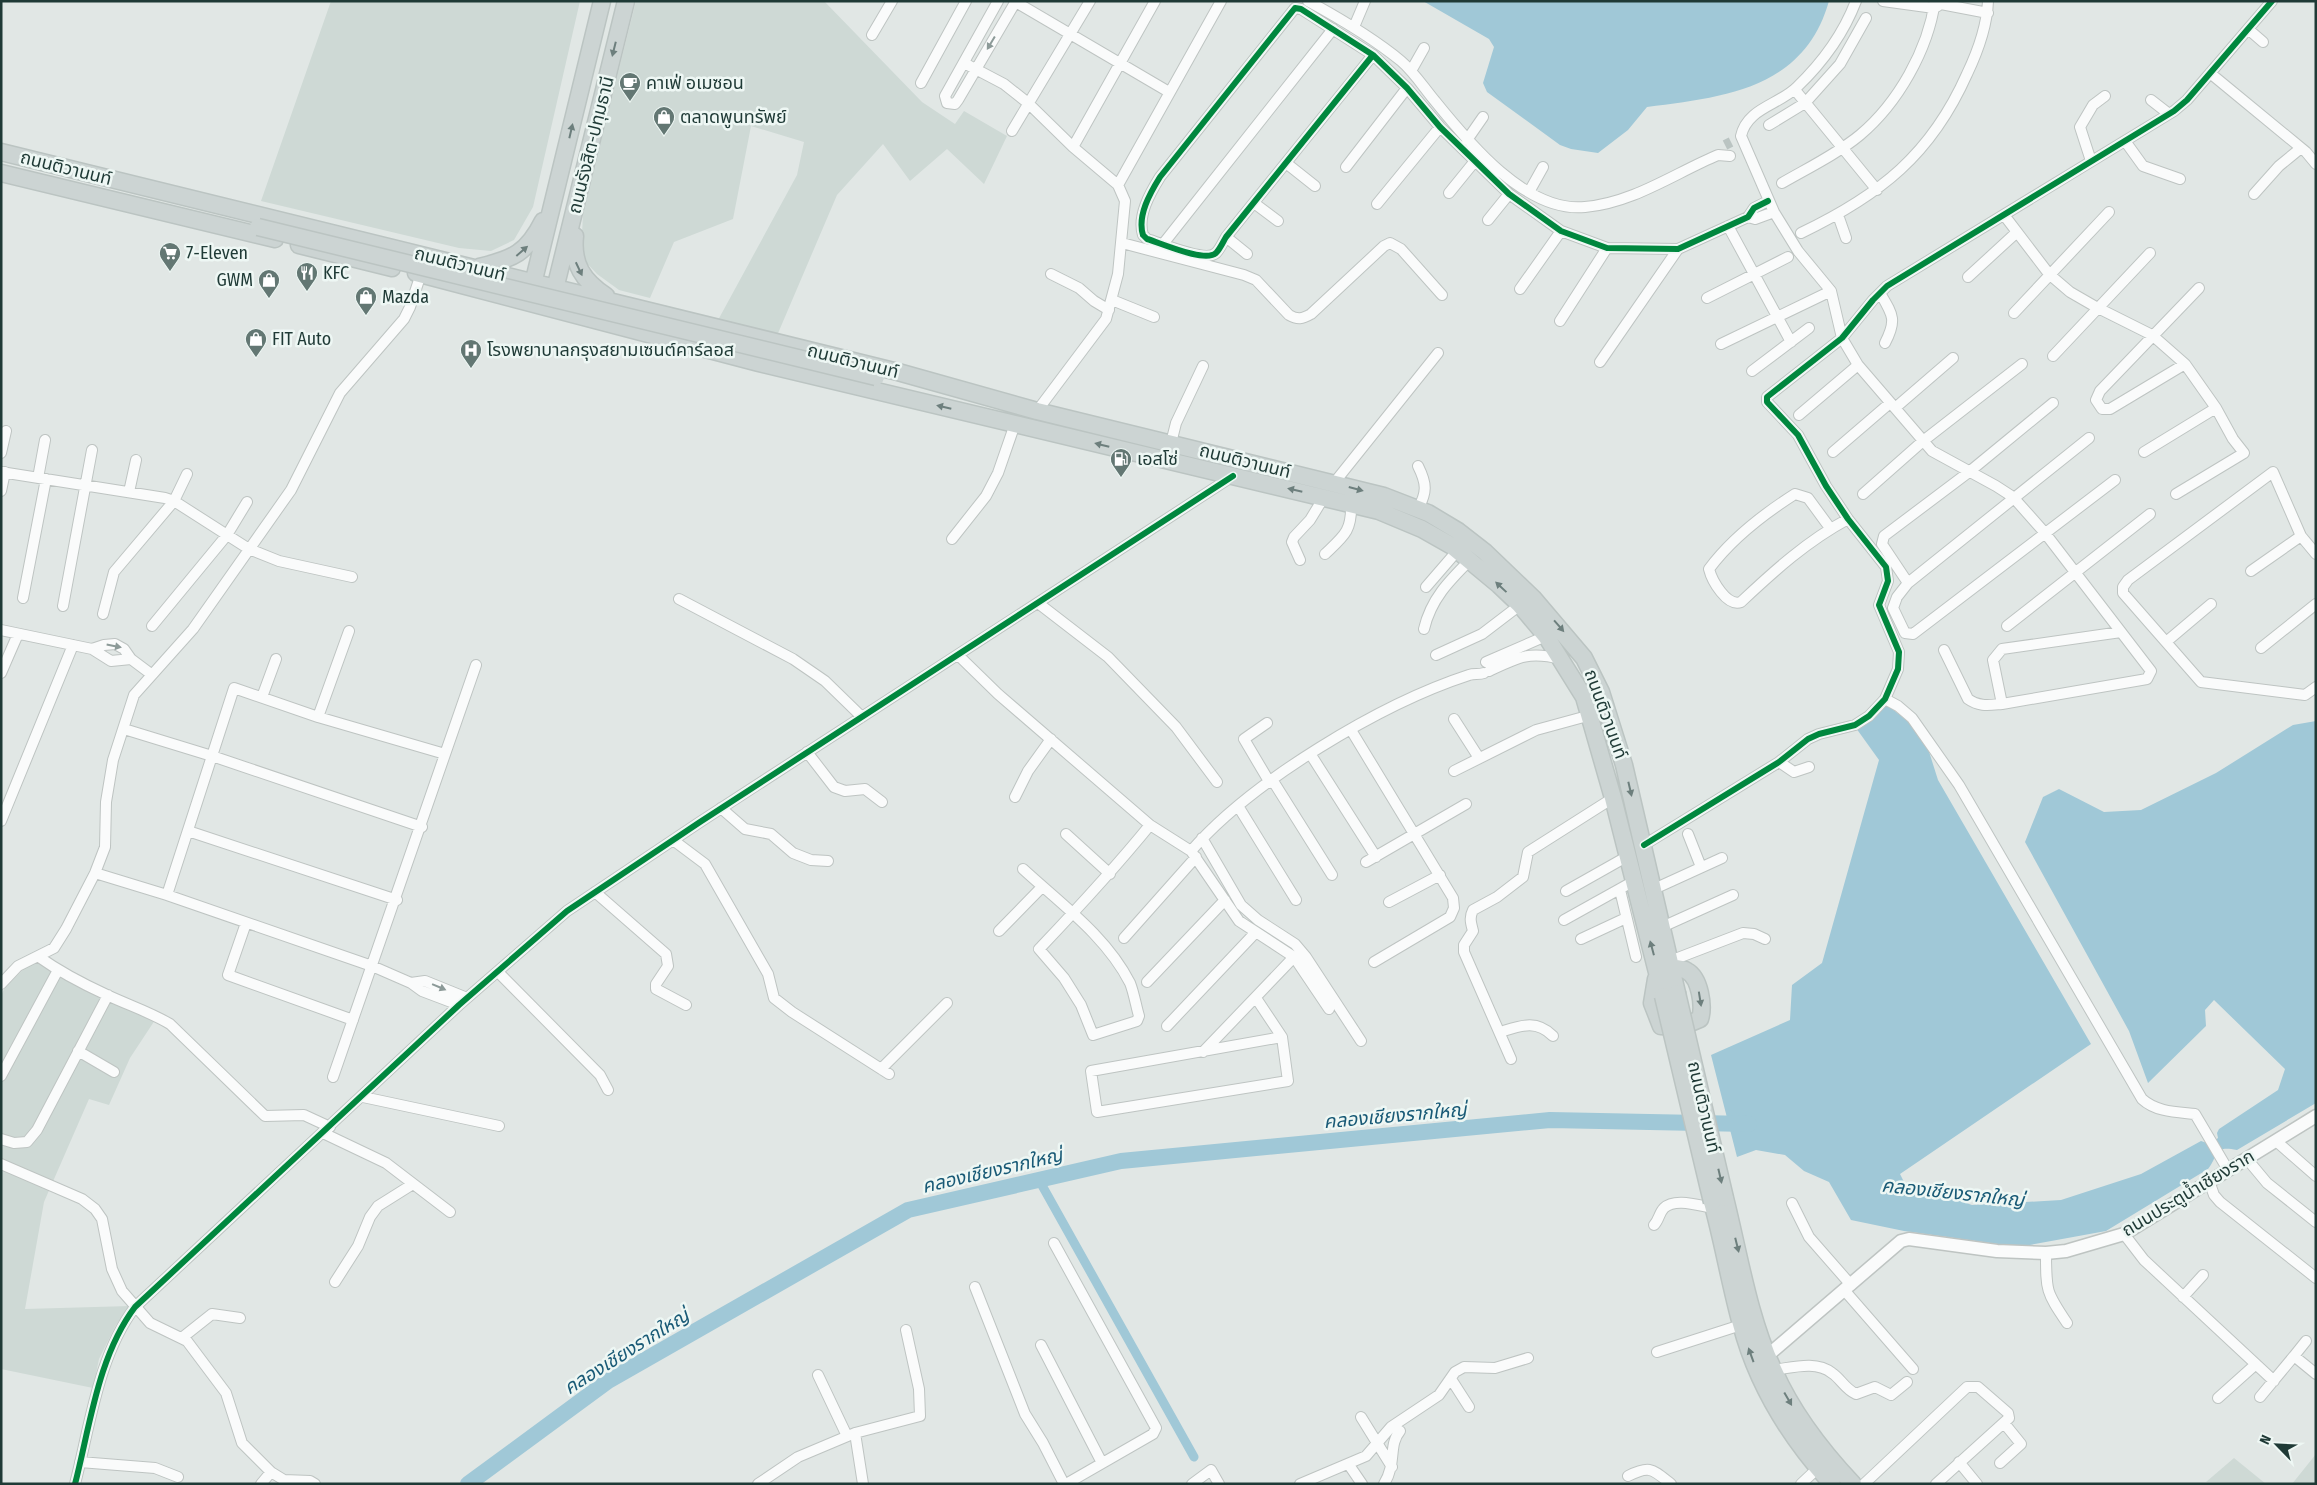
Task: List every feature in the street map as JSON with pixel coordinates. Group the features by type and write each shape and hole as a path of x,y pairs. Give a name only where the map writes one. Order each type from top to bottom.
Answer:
{"main road":[{"name":"ถนนรังสิต-ปทุมธานี","path":"528,304 602,1"},
{"name":"ถนนรังสิต-ปทุมธานี","path":"550,309 626,1"},
{"name":"ถนนติวานนท์","path":"1,152 916,376 1037,411 1384,496 1418,509 1458,531 1534,598 1584,658 1602,692 1612,722 1654,889 1662,927 1670,994 1717,1203 1741,1326 1772,1403 1818,1468 1832,1484"},
{"path":"1,162 258,227 876,377 1037,411"},
{"name":"ถนนติวานนท์","path":"1,173 421,274 528,304 659,337 1324,497 1379,511 1422,529 1464,555 1520,605 1546,636 1584,697 1591,715 1634,881 1667,967"},
{"path":"477,268 513,258 526,247 542,221 560,179"},
{"path":"580,186 574,245 576,266 589,284 615,302"},
{"path":"414,253 421,259 421,274"},
{"path":"659,337 653,326 654,319 664,314"},
{"name":"ถนนติวานนท์","path":"1717,1203 1770,1363 1807,1430 1853,1484"}],"street":[{"path":"872,35 892,1"},
{"path":"921,83 966,1"},
{"path":"998,1 945,96 947,103 955,104 958,100 1015,2 1170,92"},
{"path":"1012,131 1090,1"},
{"path":"1073,147 1155,1"},
{"path":"1118,185 1221,1"},
{"path":"1308,1 1354,27 1412,71 1468,140 1506,176 1529,192 1568,208 1585,207 1626,198 1718,155 1737,152"},
{"path":"1354,27 1365,1"},
{"path":"1856,1 1836,44 1795,90 1750,117 1743,126 1737,152 1798,252 1831,292 1842,338 1858,365 1932,452 2013,497 2045,533 2151,672 2148,679 2002,704 1982,705 1968,699 1944,650"},
{"path":"1801,233 1838,215 1877,190 1899,172 1938,128 1975,56 1988,13 1988,1"},
{"path":"1644,845 1779,762 1808,739 1819,734 1855,725 1869,716 1885,699 1898,669 1899,652 1879,605 1889,574 1886,567 1848,519 1826,486 1809,451 1798,435 1767,402 1767,396 1842,338 1880,293 1922,264 2169,114 2187,100 2272,1"},
{"path":"1889,2 1937,4 1988,13"},
{"path":"1782,183 1842,148 1860,135 1906,80 1920,51 1937,4"},
{"path":"1373,55 1226,237 1216,253 1210,257 1194,255 1148,239 1141,229 1142,218 1151,192 1160,177 1294,8 1300,9 1373,55 1407,88 1440,127 1509,194 1561,231 1585,242 1607,248 1678,249 1748,217 1754,208 1768,201"},
{"path":"1769,125 1805,103 1840,64 1866,18"},
{"path":"2248,29 2264,42"},
{"path":"1163,244 1333,30"},
{"path":"1412,71 1424,48"},
{"path":"964,63 1004,84 1028,103 1073,147 1118,185 1125,201 1122,243 1110,304 1099,330 1037,411"},
{"path":"2210,73 2301,148 2316,164"},
{"path":"1346,167 1407,88"},
{"path":"1795,90 1877,190"},
{"path":"2091,161 2080,127 2093,105 2105,96"},
{"path":"2151,100 2169,114"},
{"path":"1468,140 1483,117"},
{"path":"1377,204 1440,127"},
{"path":"1718,155 1728,143 1741,136"},
{"path":"2125,141 2143,166 2180,179"},
{"path":"2254,194 2279,166 2301,148"},
{"path":"1449,193 1475,161"},
{"path":"1286,163 1315,186"},
{"path":"1529,192 1543,167"},
{"path":"1488,220 1509,194"},
{"path":"1254,203 1278,221"},
{"path":"1748,217 1755,220 1774,212"},
{"path":"2014,313 2109,212"},
{"path":"1838,215 1846,238"},
{"path":"2004,215 2049,274 2070,292 2152,334 2184,364 2216,408 2233,439 2244,453 2176,494"},
{"path":"1728,226 1776,318 1791,342"},
{"path":"1520,288 1561,231"},
{"path":"1968,277 2017,232"},
{"path":"1226,237 1247,254"},
{"path":"1122,243 1244,275 1256,280 1289,316 1296,319 1303,319 1311,314 1384,246 1390,243 1401,249 1442,295"},
{"path":"1560,321 1607,248"},
{"path":"1600,362 1678,249"},
{"path":"2052,356 2096,307 2150,253"},
{"path":"1707,298 1788,257"},
{"path":"1,984 18,966 54,948 95,873 105,847 106,802 113,760 134,695 193,629 291,490 340,393 404,319 421,274"},
{"path":"1050,274 1079,288 1094,301 1154,318"},
{"path":"2184,364 2110,409 2102,409 2096,400 2096,395 2152,334 2199,288"},
{"path":"1722,344 1831,292"},
{"path":"1880,293 1892,312 1894,327 1885,343"},
{"path":"1752,372 1810,328"},
{"path":"1334,483 1438,354"},
{"path":"1833,452 1953,358"},
{"path":"1863,494 1923,441 2022,364"},
{"path":"1799,415 1858,365"},
{"path":"1171,443 1176,423 1203,366"},
{"path":"1908,583 1882,544 1882,540 2053,403"},
{"path":"2144,452 2216,408"},
{"path":"952,540 986,496 998,473 1015,424"},
{"path":"1,453 6,431"},
{"path":"2089,438 1908,583 1896,597 1892,608 1905,633 1909,635 2115,480"},
{"path":"23,598 42,478 45,440"},
{"path":"63,606 92,450"},
{"path":"129,492 136,460"},
{"path":"1418,466 1426,483 1426,491 1418,509"},
{"path":"1,491 3,472 174,501 249,549 279,561 352,577"},
{"path":"2316,554 2301,536 2273,472 2128,580 2123,587 2122,593 2201,682 2305,695 2316,687"},
{"path":"103,614 111,579 119,564 174,501 187,474"},
{"path":"75,1484 109,1356 125,1321 136,1307 463,1002 567,911 721,808 1233,476"},
{"path":"1830,528 1808,498 1795,494 1767,512 1740,534 1709,569 1710,576 1730,602 1735,604 1741,602 1792,555 1830,528 1848,519"},
{"path":"1300,560 1292,542 1294,537 1310,520 1324,497"},
{"path":"152,626 227,535 246,502"},
{"path":"1325,554 1349,529 1352,520 1351,504"},
{"path":"2007,626 2150,514"},
{"path":"2251,571 2301,536"},
{"path":"1426,587 1464,555"},
{"path":"1424,629 1427,615 1439,592 1464,555"},
{"path":"679,599 793,659 825,681 862,716"},
{"path":"1038,603 1115,664 1176,727 1216,782"},
{"path":"2166,642 2211,604"},
{"path":"2261,648 2316,604"},
{"path":"1436,655 1482,634 1520,605"},
{"path":"1,630 92,649 111,661 131,659"},
{"path":"318,717 349,631"},
{"path":"2002,704 1993,660 2002,649 2121,632"},
{"path":"1,673 18,634"},
{"path":"1124,938 1194,854 1207,832 1238,806 1350,730 1433,688 1485,668 1546,636"},
{"path":"92,649 115,644 124,649 131,659 151,674"},
{"path":"1,821 72,645"},
{"path":"1506,657 1532,654 1562,660"},
{"path":"958,655 998,694 1150,824 1194,854 1239,920 1294,957 1329,1009"},
{"path":"262,697 276,659"},
{"path":"334,1077 397,900 476,665"},
{"path":"167,895 234,688 318,717 445,754"},
{"path":"1885,699 1898,706 1912,718 1958,785 2142,1099 2149,1106 2195,1114 2228,1170"},
{"path":"1454,771 1536,730 1591,715"},
{"path":"1454,719 1479,758"},
{"path":"1267,722 1244,739 1332,875"},
{"path":"124,729 212,756 422,827"},
{"path":"1350,730 1453,898 1454,908 1450,917 1374,962"},
{"path":"1015,797 1028,771 1051,739"},
{"path":"807,752 834,787 845,791 865,789 882,802"},
{"path":"1311,755 1371,860 1466,804"},
{"path":"1779,762 1794,772 1809,767"},
{"path":"1511,1059 1464,952 1464,945 1473,931 1470,919 1471,914 1473,910 1516,885 1523,877 1528,852 1613,798"},
{"path":"1238,806 1296,900"},
{"path":"721,808 745,829 771,834 793,853 812,860 828,861"},
{"path":"1023,869 1042,887 1072,914 1108,947 1130,984 1139,1016 1137,1021 1094,1035 1081,1005 1064,978 1040,952 1040,947 1072,914 1110,874 1150,824"},
{"path":"188,831 397,900"},
{"path":"1066,834 1110,874"},
{"path":"1688,834 1701,867"},
{"path":"1202,838 1241,905 1258,920 1295,944 1306,957 1362,1041"},
{"path":"673,840 705,864 768,974 774,998 792,1012 885,1072 948,1003"},
{"path":"1566,891 1628,856"},
{"path":"1654,889 1722,858"},
{"path":"95,873 167,895 372,966 411,983 425,981 463,1002"},
{"path":"1388,902 1440,875"},
{"path":"1564,920 1634,881"},
{"path":"999,931 1042,887"},
{"path":"1620,890 1636,957"},
{"path":"595,892 666,954 668,966 656,984 656,989 686,1005"},
{"path":"1662,927 1733,895"},
{"path":"1148,982 1225,900"},
{"path":"1581,939 1626,918"},
{"path":"246,923 228,975 354,1020"},
{"path":"1167,1026 1256,932"},
{"path":"1667,967 1743,933 1754,934 1765,939"},
{"path":"39,957 58,970 108,995 156,1015 170,1024 265,1116 304,1115 386,1163 450,1212"},
{"path":"1204,1052 1294,957"},
{"path":"1,1076 58,970"},
{"path":"498,972 600,1075 608,1090"},
{"path":"1,1138 14,1143 27,1142 37,1130 108,995"},
{"path":"1256,998 1282,1037 1288,1081 1097,1112 1091,1071 1282,1037"},
{"path":"1500,1032 1527,1024 1538,1026 1553,1036"},
{"path":"78,1051 114,1072"},
{"path":"362,1097 499,1126"},
{"name":"ถนนประตูน้ำเชียงราก","path":"1770,1363 1848,1288 1902,1241 1910,1239 1997,1252 2046,1253 2066,1251 2124,1234 2315,1117"},
{"path":"2276,1141 2316,1176"},
{"path":"2246,1159 2267,1183 2316,1222"},
{"path":"1,1164 82,1199 95,1210 102,1219 112,1270 122,1291 150,1323 182,1337 226,1393 242,1443 271,1472 284,1480 310,1481 315,1484"},
{"path":"2209,1181 2214,1195 2220,1202 2316,1278"},
{"path":"335,1282 358,1246 370,1217 378,1206 413,1184"},
{"path":"1654,1225 1664,1207 1671,1204 1717,1203"},
{"path":"1792,1203 1809,1237 1912,1369"},
{"path":"2124,1234 2144,1260 2274,1381"},
{"path":"975,1287 1025,1414 1065,1484 1153,1434 1156,1428 1054,1243"},
{"path":"2046,1253 2046,1286 2049,1297 2067,1323"},
{"path":"2183,1296 2203,1275"},
{"path":"182,1337 212,1314 240,1318"},
{"path":"1657,1352 1741,1326"},
{"path":"758,1484 798,1457 851,1434 921,1415 919,1389 906,1330"},
{"path":"2260,1397 2306,1341"},
{"path":"1041,1345 1102,1462"},
{"path":"2294,1356 2316,1374"},
{"path":"1300,1484 1366,1456 1391,1427 1439,1395 1455,1372 1464,1367 1494,1368 1528,1358"},
{"path":"1770,1363 1825,1369 1856,1394 1875,1387 1891,1395 1907,1382"},
{"path":"2218,1398 2256,1364"},
{"path":"818,1375 851,1434 862,1484"},
{"path":"1451,1379 1469,1407"},
{"path":"1864,1484 1967,1387 1978,1387 2008,1414 2009,1418 1936,1484"},
{"path":"1361,1418 1378,1441 1392,1467"},
{"path":"2000,1463 2021,1444 2004,1423"},
{"path":"1384,1484 1392,1467 1393,1440 1400,1431"},
{"path":"80,1462 155,1468 178,1477"},
{"path":"1959,1462 1977,1484"},
{"path":"1348,1465 1362,1484"},
{"path":"1628,1476 1643,1468 1652,1470 1671,1484"},
{"path":"1801,1484 1818,1468"},
{"path":"1192,1484 1211,1470 1219,1484"},
{"path":"261,1484 271,1472"}],"shaded area":[{"path":"331,1 580,1 533,207 514,240 491,251 459,248 261,201"},
{"name":"ตลาดพูนทรัพย์","path":"636,1 824,1 922,102 955,124 964,111 1007,136 984,184 947,149 910,181 883,144 837,195 776,338 717,322 797,175 804,142 751,126 733,219 674,242 650,298 619,290 597,274 581,257 583,213"},
{"path":"50,959 157,1017 130,1058 109,1105 89,1099 44,1202 25,1309 130,1306 116,1325 99,1359 93,1388 1,1369 1,996 5,987 28,965"},
{"path":"2316,1454 2316,1484 2292,1484"},
{"path":"2234,1458 2266,1484 2206,1482"}],"water":[{"path":"1423,1 1829,1 1817,30 1801,53 1781,71 1758,83 1732,92 1705,99 1647,107 1628,130 1598,153 1571,149 1560,145 1487,92 1483,83 1494,47 1489,39"},
{"path":"1886,704 1905,719 1925,739 1938,780 2091,1044 1900,1174 1904,1182 1972,1205 2061,1200 2141,1174 2201,1141 2210,1144 2218,1138 2217,1133 2219,1129 2278,1090 2285,1069 2214,1000 2205,1010 2206,1026 2148,1083 2129,1031 2025,842 2043,797 2059,789 2104,812 2141,810 2216,773 2293,725 2316,721 2316,1103 2237,1150 2220,1150 2208,1169 2106,1231 2019,1247 1904,1231 1851,1220 1829,1182 1804,1171 1785,1155 1756,1150 1737,1157 1711,1055 1790,1020 1792,985 1822,963 1879,760 1856,728"}],"waterway":[{"name":"คลองเชียงรากใหญ่","path":"468,1484 608,1381 908,1210 1121,1161 1550,1120 1749,1124"},
{"path":"1039,1180 1194,1457"}],"tunnel":[{"path":"1725,145 1731,142"}],"cycle path":[{"path":"1644,845 1779,762 1808,739 1819,734 1855,725 1869,716 1885,699 1898,669 1899,652 1879,605 1888,581 1886,567 1848,519 1826,486 1798,435 1767,402 1767,397 1842,338 1887,286 2174,111 2187,100 2272,1"},
{"path":"1373,55 1226,237 1216,253 1203,256 1193,254 1147,239 1143,235 1143,213 1160,177 1295,8 1301,9 1373,55 1407,88 1440,127 1509,194 1561,231 1607,248 1678,249 1748,217 1754,208 1768,201"},
{"path":"75,1484 104,1369 122,1326 135,1307 459,1005 567,911 700,822 1233,476"}],"place":[{"name":"คาเฟ่ อเมซอน","path":"630,102"},
{"name":"ตลาดพูนทรัพย์","path":"664,136"},
{"name":"7-Eleven","path":"170,272"},
{"name":"KFC","path":"307,292"},
{"name":"GWM","path":"269,299"},
{"name":"Mazda","path":"366,316"},
{"name":"FIT Auto","path":"256,358"},
{"name":"โรงพยาบาลกรุงสยามเซนต์คาร์ลอส","path":"471,369"},
{"name":"เอสโซ่","path":"1121,478"}]}
